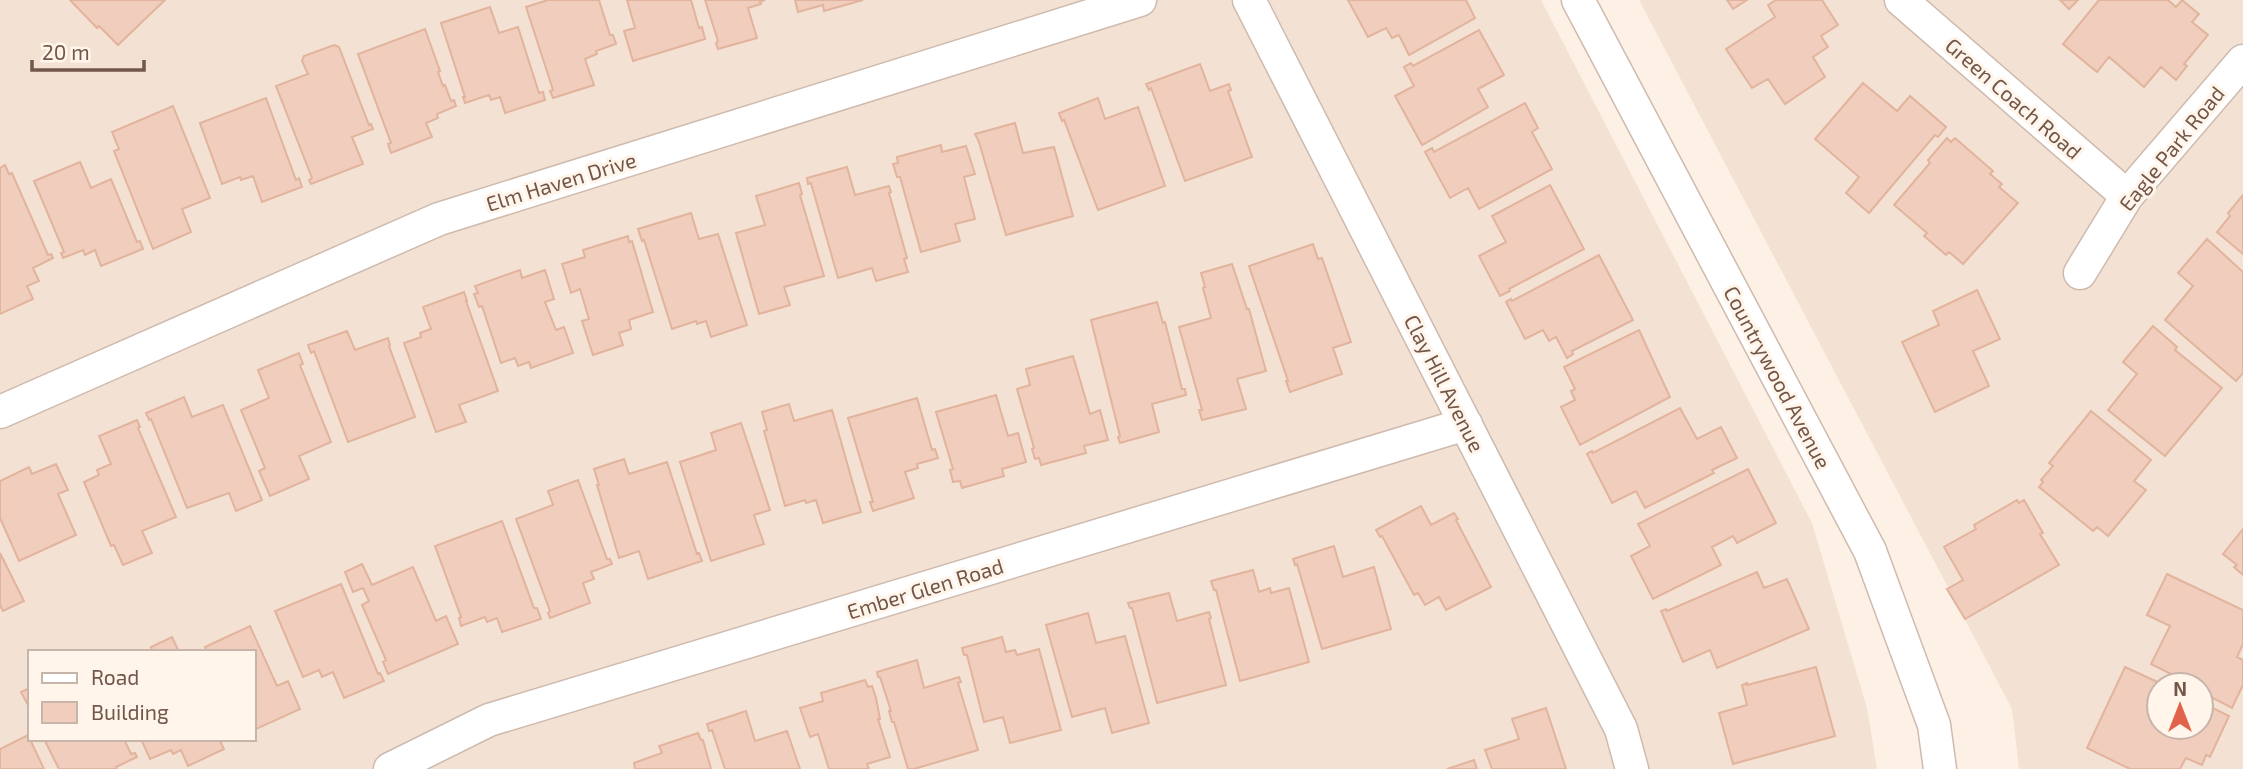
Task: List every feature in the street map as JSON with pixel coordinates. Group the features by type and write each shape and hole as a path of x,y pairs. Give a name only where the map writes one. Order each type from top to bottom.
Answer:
{"street":[{"name":"Elm Haven Drive","path":"0,412 439,219 1140,0"},
{"name":"Clay Hill Avenue","path":"1249,0 1621,729 1632,769"},
{"name":"Countrywood Avenue","path":"1578,0 1870,551 1934,725 1940,769"},
{"name":"Green Coach Road","path":"1901,0 2127,196"},
{"name":"Eagle Park Road","path":"2080,273 2127,196 2243,61"},
{"name":"Ember Glen Road","path":"390,769 489,720 1466,424"}],"shaded area":[{"path":"0,0 1541,0 1812,523 1867,708 1877,769 0,769"},
{"path":"1639,0 2243,0 2243,769 2019,769 2012,709"}],"building":[{"path":"70,0 165,0 118,45"},
{"path":"548,0 599,0 610,35 613,35 616,44 596,51 597,54 585,59 594,85 553,98 550,91 553,90 526,7"},
{"path":"627,0 691,0 705,39 633,61 624,31 635,28"},
{"path":"705,0 765,0 748,8 757,38 718,49"},
{"path":"795,0 863,0 824,11 823,5 798,12"},
{"path":"1348,0 1466,0 1475,18 1409,55 1399,35 1392,38 1386,28 1368,37"},
{"path":"1727,0 1747,0 1733,9"},
{"path":"1776,0 1822,0 1838,25 1821,36 1828,47 1813,57 1825,77 1785,104 1768,79 1752,88 1726,49 1775,17 1768,5"},
{"path":"2060,0 2078,0 2069,9"},
{"path":"2099,0 2168,0 2176,7 2182,0 2199,14 2192,22 2208,35 2184,64 2187,66 2176,80 2161,67 2144,87 2109,57 2097,72 2063,44"},
{"path":"490,7 499,33 518,27 539,93 543,92 545,100 505,113 500,97 491,100 489,95 465,103 441,23"},
{"path":"425,29 443,86 445,85 451,101 454,100 456,106 437,114 438,118 426,123 432,137 391,153 388,144 391,143 358,54"},
{"path":"1479,30 1504,75 1478,89 1488,107 1422,145 1395,96 1414,86 1404,67 1411,63 1413,66"},
{"path":"334,45 339,47 369,125 371,124 373,129 352,137 363,164 311,184 309,180 312,178 276,86 308,74 302,61 304,56"},
{"path":"1200,64 1210,91 1229,84 1231,90 1228,91 1252,157 1185,181 1151,88 1149,90 1146,84"},
{"path":"1863,83 1897,111 1910,96 1946,127 1938,137 1935,135 1869,213 1846,193 1859,177 1815,139"},
{"path":"266,98 296,180 299,178 302,187 262,202 253,176 241,180 240,177 222,184 200,123"},
{"path":"1098,98 1105,119 1138,107 1165,186 1098,210 1059,113"},
{"path":"1525,103 1538,128 1532,132 1552,169 1479,209 1468,188 1450,198 1425,152 1432,148 1434,152"},
{"path":"173,106 210,198 182,209 191,232 153,249 114,151 119,149 112,132"},
{"path":"1015,123 1023,153 1054,147 1073,216 1006,235 975,134"},
{"path":"1947,138 1951,142 1955,138 1993,171 1990,174 2002,184 1999,187 2018,203 1963,264 1949,252 1946,255 1924,236 1927,233 1894,205 1930,163 1928,160"},
{"path":"941,145 942,152 966,146 975,174 964,177 975,219 955,224 960,241 921,252 900,177 897,177 893,164 898,163 897,157"},
{"path":"80,162 91,188 111,179 137,242 140,241 143,249 101,266 95,250 85,255 83,250 63,258 61,253 64,252 34,181"},
{"path":"5,165 9,174 12,173 48,255 51,254 53,258 33,268 39,281 27,286 33,299 0,314 0,168"},
{"path":"847,167 855,195 889,186 908,272 876,281 872,268 838,278 811,183 808,184 807,178"},
{"path":"799,183 800,195 824,276 784,287 790,305 759,314 736,233 765,225 756,196"},
{"path":"1550,185 1584,249 1500,296 1479,256 1506,242 1492,216"},
{"path":"2243,195 2243,254 2217,232"},
{"path":"691,213 699,239 718,234 747,325 711,337 706,321 697,324 696,321 672,329 644,240 642,241 638,229"},
{"path":"628,236 629,242 632,241 653,312 629,320 631,329 619,333 623,345 593,355 582,321 589,319 580,289 571,293 562,264 585,257 583,250"},
{"path":"2207,239 2243,272 2243,373 2236,381 2165,320 2193,286 2178,273"},
{"path":"1313,244 1318,259 1322,258 1351,342 1333,348 1342,374 1290,392 1249,266"},
{"path":"1599,255 1633,320 1572,351 1573,354 1567,358 1556,337 1549,341 1543,330 1525,339 1506,302"},
{"path":"1232,264 1249,309 1266,371 1237,379 1246,409 1202,420 1199,410 1202,410 1179,327 1211,318 1201,273"},
{"path":"520,270 522,278 545,270 554,299 545,302 556,330 564,327 573,353 531,368 529,362 518,366 515,358 501,363 482,306 479,307 474,294 478,293 475,286"},
{"path":"1977,290 2000,339 1973,351 1989,386 1935,412 1902,342 1939,325 1933,311"},
{"path":"464,292 498,391 459,405 466,422 436,432 404,343 421,337 420,333 431,329 423,307"},
{"path":"1157,302 1186,395 1152,404 1159,432 1120,443 1091,320"},
{"path":"2153,326 2177,347 2175,350 2222,388 2165,456 2108,410 2137,374 2123,362"},
{"path":"1639,330 1670,397 1580,445 1561,407 1575,400 1571,391 1575,389 1564,367"},
{"path":"347,331 355,350 388,338 415,417 348,442 314,351 311,353 308,345"},
{"path":"299,353 303,364 300,365 331,442 299,456 309,479 270,496 259,471 265,468 241,410 269,398 258,370"},
{"path":"1073,356 1090,414 1100,410 1108,440 1084,446 1086,453 1041,465 1039,458 1035,459 1017,389 1030,385 1026,369"},
{"path":"996,395 1008,436 1018,433 1026,462 1002,469 1004,476 962,488 960,481 953,482 950,470 953,469 936,412"},
{"path":"184,397 192,417 223,405 262,500 236,511 229,493 187,508 151,419 149,420 146,413"},
{"path":"917,398 932,450 935,449 938,458 917,464 918,468 905,472 914,498 873,511 870,502 873,502 848,418"},
{"path":"789,404 794,421 832,410 861,512 823,523 816,500 785,506 764,431 767,430 762,412"},
{"path":"1680,408 1697,439 1721,427 1737,458 1712,470 1714,473 1645,508 1636,491 1612,503 1587,454"},
{"path":"2091,411 2151,460 2134,481 2146,490 2108,536 2097,527 2093,531 2039,487 2043,482 2041,480 2053,466 2049,463"},
{"path":"137,420 176,517 142,531 152,553 123,565 114,545 111,546 84,482 99,475 97,470 111,464 99,436"},
{"path":"741,423 770,510 754,515 764,544 711,561 680,462 716,450 711,433"},
{"path":"624,459 629,474 667,462 697,554 699,553 702,561 648,579 639,551 619,558 594,469"},
{"path":"56,464 68,490 58,494 76,535 19,561 0,518 0,481 29,467 32,474"},
{"path":"1748,469 1776,523 1737,543 1733,536 1712,547 1721,565 1653,599 1631,556 1650,546 1638,524"},
{"path":"578,480 607,559 610,559 612,564 591,572 594,579 583,583 590,603 550,618 550,611 516,519 553,505 548,491"},
{"path":"2017,500 2019,503 2024,500 2059,565 1965,619 1947,589 1963,580 1944,547 1976,529 1974,525"},
{"path":"1421,506 1431,525 1454,513 1491,587 1446,610 1439,597 1425,605 1418,593 1414,595 1382,536 1380,537 1376,530"},
{"path":"502,521 534,608 537,608 541,619 502,632 497,618 487,622 485,617 461,626 461,617 435,546"},
{"path":"2243,529 2243,575 2234,567 2237,565 2223,554"},
{"path":"1334,546 1343,577 1374,567 1391,629 1322,649 1297,564 1295,565 1293,559"},
{"path":"0,553 24,601 3,611 0,605"},
{"path":"362,564 372,585 413,567 436,621 446,616 458,644 388,674 383,662 386,660 362,605 369,601 363,588 353,592 345,572"},
{"path":"1253,570 1259,592 1270,588 1271,593 1289,588 1309,662 1240,681 1216,590 1211,581"},
{"path":"1757,572 1764,588 1787,579 1809,629 1717,668 1710,650 1683,662 1661,611 1667,611"},
{"path":"2167,574 2243,610 2243,644 2237,657 2243,660 2243,685 2232,708 2215,699 2215,671 2165,671 2151,664 2170,626 2147,615"},
{"path":"341,584 378,674 380,673 384,681 344,698 333,672 322,677 319,670 303,677 275,611"},
{"path":"1169,593 1177,621 1209,612 1226,685 1157,703 1132,608 1128,603"},
{"path":"1088,613 1096,643 1125,636 1149,723 1112,733 1105,708 1072,717 1046,625"},
{"path":"250,626 277,686 288,681 300,709 256,729 256,650 206,650 205,647"},
{"path":"172,637 178,650 152,650 151,647"},
{"path":"1002,637 1006,652 1015,650 1017,655 1039,649 1061,730 1010,743 1003,717 984,722 967,655 964,655 962,648"},
{"path":"917,660 924,688 959,677 961,682 958,683 978,750 908,769 877,672"},
{"path":"1816,667 1835,736 1733,764 1719,713 1747,705 1742,685"},
{"path":"2125,667 2145,676 2145,741 2215,741 2215,709 2229,716 2210,757 2206,755 2202,765 2186,758 2180,769 2130,769 2087,748"},
{"path":"865,680 868,687 872,686 876,698 878,719 890,757 867,764 869,769 829,769 818,734 810,737 800,708 823,701 821,693"},
{"path":"28,689 28,705 21,692"},
{"path":"1546,708 1566,769 1492,769 1485,750 1519,739 1512,719"},
{"path":"746,711 755,741 787,731 800,769 725,769 712,730 709,731 707,724"},
{"path":"698,733 703,740 711,769 635,769 634,763 662,753 659,746"},
{"path":"28,735 28,741 31,741 44,769 0,769 0,749"},
{"path":"45,741 125,741 131,754 135,753 137,757 116,767 117,769 59,769"},
{"path":"142,741 220,741 224,749 188,766 181,750 173,754 171,750 150,759"},
{"path":"1474,760 1477,769 1447,769"}]}
